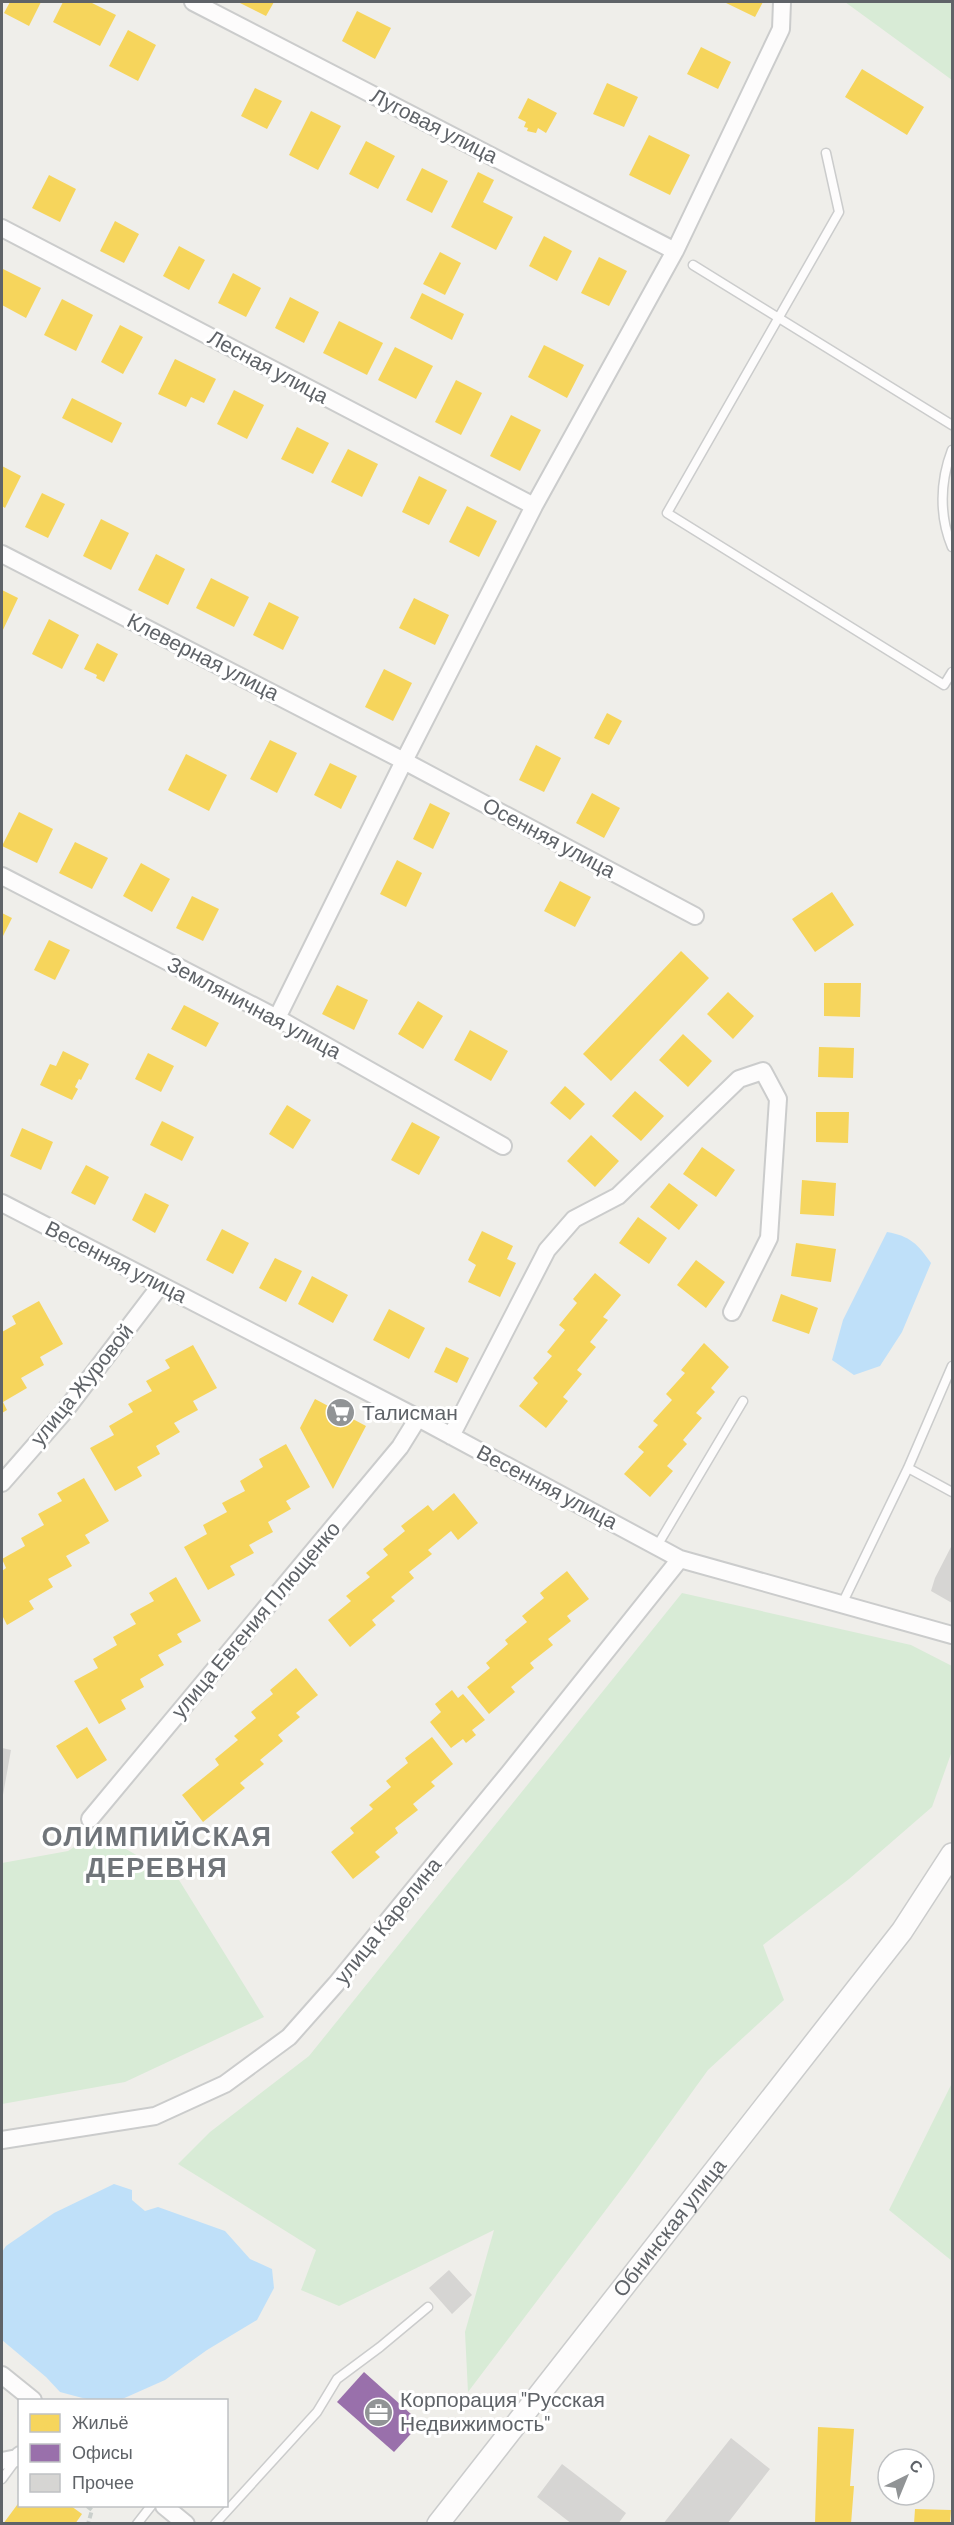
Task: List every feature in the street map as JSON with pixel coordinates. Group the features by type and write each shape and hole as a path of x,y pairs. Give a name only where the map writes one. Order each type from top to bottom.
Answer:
{"street":[{"name":"Луговая улица","path":"193,2 675,251"},
{"path":"277,1018 534,506 675,251 781,28 782,2"},
{"name":"Лесная улица","path":"2,228 534,506"},
{"name":"Клеверная улица","path":"2,554 404,761"},
{"name":"Осенняя улица","path":"404,761 695,916"},
{"name":"Земляничная улица","path":"2,876 277,1018 503,1146"},
{"path":"452,1436 547,1250 574,1219 618,1196 739,1079 763,1071 778,1099 769,1238 732,1312"},
{"name":"Весенняя улица","path":"2,1203 418,1418 680,1559 952,1635"},
{"name":"улица Журовой","path":"2,1483 64,1412 160,1286"},
{"name":"улица Евгения Плющенко","path":"90,1819 400,1447 418,1418"},
{"name":"улица Карелина","path":"2,2140 155,2116 225,2084 289,2037 427,1874 680,1559"},
{"name":"Обнинская улица","path":"438,2523 902,1931 952,1854"},
{"path":"2,2375 32,2399"},
{"path":"166,2507 186,2523"}],"lane":[{"path":"826,153 839,212 667,513 944,685 952,672"},
{"path":"693,265 952,425"},
{"path":"952,450 944,481 942,501 944,521 952,547"},
{"path":"842,1604 908,1468 952,1366"},
{"path":"657,1546 743,1401"},
{"path":"908,1468 952,1492"},
{"path":"215,2523 317,2412 337,2379 428,2307"},
{"path":"2,2479 13,2458"},
{"path":"137,2523 149,2507"}],"path":[{"path":"88,2523 92,2510 89,2507"}],"green space":[{"path":"845,2 952,2 952,80"},
{"path":"682,1593 911,1645 952,1666 952,1751 932,1807 849,1879 763,1945 784,2000 708,2070 627,2182 468,2392 465,2332 494,2230 339,2306 301,2290 316,2250 178,2164 210,2132 309,2056"},
{"path":"97,1832 179,1880 264,2017 125,2082 2,2104 2,1863 68,1851"},
{"path":"952,2083 952,2261 889,2210"}],"water":[{"path":"887,1232 913,1242 931,1263 902,1332 880,1366 854,1375 832,1360 843,1320"},
{"path":"114,2184 132,2190 132,2200 145,2211 158,2207 225,2231 250,2259 272,2269 274,2288 257,2320 207,2350 165,2380 122,2399 86,2399 60,2392 46,2377 2,2340 2,2252 6,2246 54,2213"}],"building: Жильё":[{"path":"10,2 41,2 29,26 4,13"},
{"path":"63,2 90,2 116,15 100,46 53,22"},
{"path":"238,2 274,2 266,16"},
{"path":"724,2 763,2 755,17"},
{"path":"357,11 391,28 375,59 342,41"},
{"path":"128,30 156,45 138,81 109,66"},
{"path":"701,47 731,62 718,89 687,74"},
{"path":"862,69 924,107 907,135 845,97"},
{"path":"607,83 638,97 624,127 593,114"},
{"path":"255,88 282,101 267,129 241,116"},
{"path":"528,98 557,113 546,133 538,128 536,133 527,131 528,128 524,127 526,122 518,118"},
{"path":"311,111 341,126 318,170 289,155"},
{"path":"649,135 690,155 670,195 629,175"},
{"path":"366,141 395,156 378,189 349,174"},
{"path":"422,168 448,181 432,213 406,200"},
{"path":"478,172 494,180 483,202 513,217 496,250 451,227"},
{"path":"49,175 76,189 60,222 32,208"},
{"path":"115,221 139,234 124,263 100,251"},
{"path":"544,236 572,251 557,281 529,266"},
{"path":"179,246 205,260 189,290 163,276"},
{"path":"440,252 461,263 445,295 423,284"},
{"path":"599,257 627,271 609,306 581,293"},
{"path":"3,269 41,288 26,318 2,305"},
{"path":"233,273 261,288 246,317 218,303"},
{"path":"422,293 464,314 452,340 410,318"},
{"path":"290,297 319,312 304,343 275,328"},
{"path":"62,299 93,315 76,351 44,335"},
{"path":"339,321 383,343 367,375 323,353"},
{"path":"120,325 143,337 123,374 101,362"},
{"path":"544,345 584,365 567,398 528,377"},
{"path":"395,347 433,366 416,399 378,380"},
{"path":"175,359 216,379 204,403 191,397 186,407 158,394"},
{"path":"456,380 482,393 461,435 435,422"},
{"path":"234,390 264,405 247,439 217,424"},
{"path":"72,398 122,423 112,443 62,418"},
{"path":"511,415 541,430 520,471 490,456"},
{"path":"297,427 329,443 313,474 281,459"},
{"path":"348,449 378,464 362,497 331,482"},
{"path":"2,466 21,476 5,508 2,506"},
{"path":"419,476 447,490 429,525 402,512"},
{"path":"42,493 65,504 48,538 25,527"},
{"path":"467,506 497,521 479,557 449,542"},
{"path":"101,519 129,533 111,570 83,556"},
{"path":"156,554 185,569 168,605 138,590"},
{"path":"211,578 249,597 234,627 196,608"},
{"path":"2,590 18,598 2,632"},
{"path":"414,598 449,615 435,645 399,628"},
{"path":"269,602 299,617 283,650 253,635"},
{"path":"49,619 79,635 62,669 32,654"},
{"path":"97,643 118,654 104,682 96,678 97,675 84,669"},
{"path":"384,669 412,683 393,721 365,707"},
{"path":"607,713 622,721 609,745 594,738"},
{"path":"270,740 297,753 277,793 250,779"},
{"path":"536,745 561,758 544,792 519,780"},
{"path":"186,754 227,775 209,811 168,790"},
{"path":"330,763 357,776 341,809 314,795"},
{"path":"592,793 620,808 604,838 576,823"},
{"path":"430,803 450,813 433,849 413,839"},
{"path":"19,812 53,829 37,863 2,846"},
{"path":"75,842 108,858 92,889 59,873"},
{"path":"397,860 422,873 406,907 380,894"},
{"path":"141,863 170,879 152,912 123,896"},
{"path":"560,881 591,897 575,927 544,911"},
{"path":"832,892 854,925 815,952 792,919"},
{"path":"192,896 219,909 203,941 176,928"},
{"path":"2,913 12,918 2,938"},
{"path":"49,940 70,950 55,980 34,970"},
{"path":"681,951 709,978 611,1081 583,1054"},
{"path":"824,983 861,983 860,1017 824,1016"},
{"path":"337,985 368,1000 354,1030 322,1014"},
{"path":"728,992 754,1016 733,1039 707,1014"},
{"path":"418,1001 443,1016 423,1049 398,1034"},
{"path":"184,1005 219,1023 206,1047 171,1029"},
{"path":"470,1030 508,1051 491,1081 454,1060"},
{"path":"683,1034 712,1061 688,1087 659,1060"},
{"path":"819,1047 854,1048 853,1078 818,1077"},
{"path":"63,1051 89,1064 75,1087 78,1089 72,1100 40,1085 50,1064 56,1066"},
{"path":"148,1053 174,1066 161,1092 135,1079"},
{"path":"565,1086 585,1104 570,1120 550,1103"},
{"path":"635,1091 664,1116 641,1141 612,1116"},
{"path":"287,1105 311,1120 293,1149 269,1134"},
{"path":"816,1112 849,1112 848,1143 816,1142"},
{"path":"162,1121 194,1137 182,1161 150,1145"},
{"path":"412,1122 440,1137 419,1175 391,1160"},
{"path":"22,1128 53,1142 41,1170 10,1156"},
{"path":"591,1135 619,1161 595,1187 567,1161"},
{"path":"702,1147 735,1170 716,1197 683,1174"},
{"path":"86,1165 109,1177 95,1205 71,1193"},
{"path":"802,1180 836,1183 834,1216 800,1214"},
{"path":"669,1183 698,1205 679,1230 650,1207"},
{"path":"145,1193 169,1205 155,1233 132,1220"},
{"path":"638,1217 667,1238 649,1264 619,1243"},
{"path":"222,1229 249,1243 233,1274 206,1260"},
{"path":"482,1231 513,1246 507,1259 516,1263 500,1297 468,1282 476,1265 468,1260"},
{"path":"796,1243 836,1249 831,1282 791,1276"},
{"path":"275,1258 302,1271 286,1302 259,1288"},
{"path":"696,1260 725,1282 706,1308 677,1285"},
{"path":"595,1273 621,1295 603,1317 608,1320 590,1342 596,1347 577,1370 582,1374 563,1397 568,1401 546,1428 519,1406 538,1383 533,1378 552,1356 547,1352 565,1330 559,1325 577,1303 573,1299"},
{"path":"312,1276 348,1295 333,1323 298,1304"},
{"path":"781,1294 818,1308 809,1334 772,1321"},
{"path":"39,1301 63,1344 40,1357 44,1365 21,1378 27,1388 3,1402 7,1410 2,1413 2,1332 16,1324 12,1316"},
{"path":"389,1309 425,1328 409,1359 373,1340"},
{"path":"704,1343 729,1367 711,1388 715,1392 696,1413 702,1418 683,1440 687,1444 667,1466 673,1471 650,1497 624,1474 644,1452 638,1447 658,1425 653,1421 672,1400 666,1394 685,1373 681,1370"},
{"path":"193,1345 217,1388 193,1401 198,1410 174,1423 180,1432 156,1446 160,1454 137,1467 142,1476 115,1491 90,1448 114,1435 109,1426 133,1412 128,1404 152,1391 146,1381 170,1368 165,1360"},
{"path":"446,1347 469,1358 457,1383 434,1372"},
{"path":"315,1399 366,1426 333,1489 300,1428"},
{"path":"286,1444 310,1487 286,1501 291,1509 268,1522 273,1532 249,1545 254,1553 230,1566 235,1575 208,1590 184,1547 207,1534 203,1525 227,1512 222,1503 245,1491 240,1481 263,1467 259,1459"},
{"path":"84,1478 109,1521 85,1535 90,1543 66,1556 72,1566 48,1579 53,1587 29,1601 34,1609 7,1625 2,1615 2,1571 6,1568 2,1559 25,1546 21,1538 44,1525 38,1514 62,1501 57,1493"},
{"path":"454,1493 478,1523 458,1540 451,1531 428,1550 432,1554 409,1572 414,1578 391,1597 395,1601 372,1620 376,1625 350,1647 328,1620 351,1601 346,1596 370,1577 366,1573 388,1555 383,1549 405,1531 401,1526 428,1505 433,1511"},
{"path":"567,1571 589,1599 567,1616 571,1621 548,1639 553,1645 530,1663 534,1668 511,1687 515,1692 489,1714 467,1687 490,1668 486,1663 508,1644 505,1640 527,1622 522,1616 544,1598 540,1593"},
{"path":"176,1577 201,1621 177,1634 182,1642 158,1655 164,1665 140,1679 144,1687 121,1700 126,1709 99,1724 74,1681 98,1668 93,1659 117,1645 113,1637 136,1624 130,1614 154,1601 149,1593"},
{"path":"296,1668 318,1695 296,1713 300,1717 278,1735 283,1741 260,1760 264,1764 240,1783 245,1788 203,1822 182,1795 219,1765 215,1759 238,1740 234,1736 256,1718 251,1712 273,1694 270,1690"},
{"path":"452,1690 458,1698 463,1694 485,1720 472,1730 476,1735 466,1743 463,1739 451,1748 430,1722 441,1712 435,1704"},
{"path":"87,1727 107,1760 77,1779 56,1746"},
{"path":"432,1737 453,1764 431,1782 435,1786 413,1804 418,1810 395,1828 398,1833 375,1852 380,1857 353,1879 331,1852 354,1833 350,1828 373,1809 369,1805 391,1787 386,1781 408,1763 405,1758"},
{"path":"818,2427 854,2429 850,2486 854,2486 851,2524 815,2524"},
{"path":"18,2504 18,2507 72,2507 82,2514 75,2524 3,2524"},
{"path":"915,2509 951,2510 950,2524 914,2524"}],"building: Офисы":[{"path":"364,2372 421,2423 394,2452 337,2402"}],"building: Прочее":[{"path":"952,1545 952,1603 931,1591"},
{"path":"2,1748 11,1750 3,1795 2,1795"},
{"path":"449,2270 472,2295 452,2314 429,2288"},
{"path":"731,2438 770,2469 727,2524 663,2524"},
{"path":"562,2464 626,2513 618,2524 572,2524 537,2497"}],"place":[{"name":"Талисман","path":"341,1413"},
{"name":"Корпорация \"Русская Недвижимость\"","path":"379,2412"}],"district":[{"name":"ОЛИМПИЙСКАЯ ДЕРЕВНЯ","path":"157,1852"}]}
